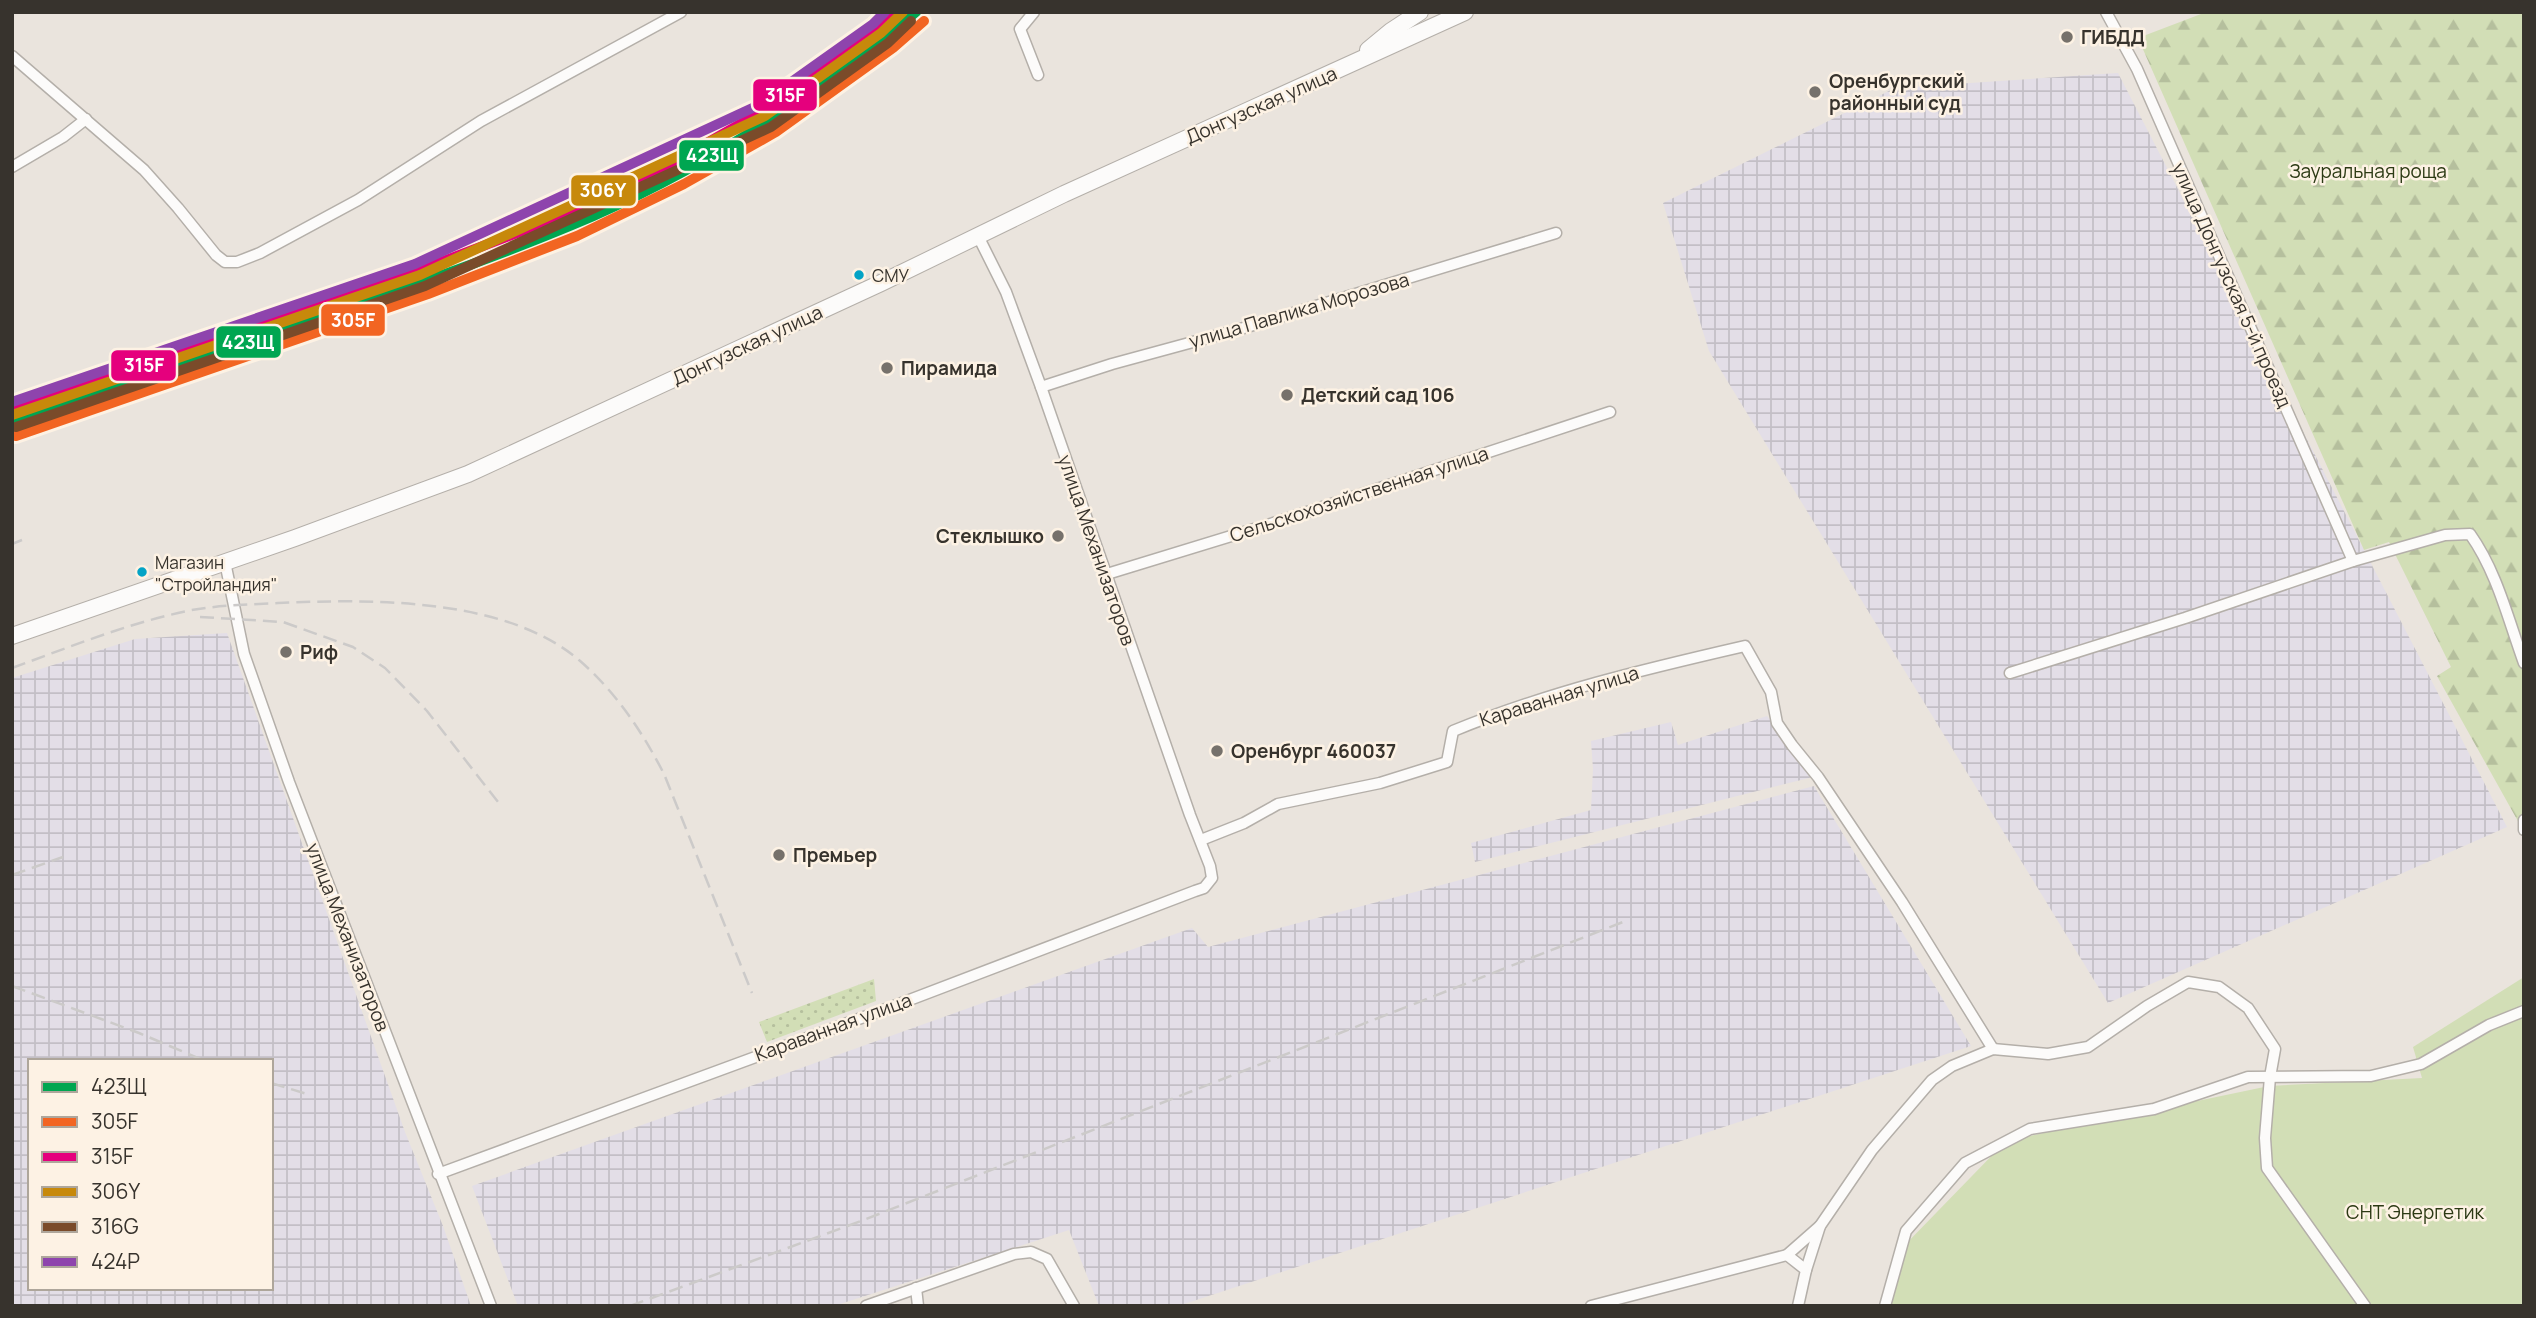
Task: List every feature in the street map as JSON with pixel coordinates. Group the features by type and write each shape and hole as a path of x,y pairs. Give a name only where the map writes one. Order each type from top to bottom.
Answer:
{"highway":[{"path":"1356,62 1391,31 1420,12"},
{"name":"Донгузская улица","path":"12,636 468,474 1064,194 1465,12"}],"street":[{"path":"12,56 144,170 215,255 225,262 237,262 260,253 358,200 481,121 681,12"},
{"path":"1034,12 1020,29 1038,75"},
{"name":"улица Донгузская 5-й проезд","path":"2106,12 2137,69 2353,561"},
{"path":"12,167 64,137 86,119"},
{"name":"улица Павлика Морозова","path":"1041,387 1556,233"},
{"name":"улица Механизаторов","path":"978,236 1006,292 1041,387 1189,815 1210,866"},
{"name":"Сельскохозяйственная улица","path":"1107,574 1280,521 1609,412"},
{"path":"2010,673 2353,561 2445,534 2470,534 2482,551 2493,574 2524,663"},
{"name":"улица Механизаторов","path":"225,562 244,654 337,911 491,1306"},
{"name":"Караванная улица","path":"1201,840 1244,823 1278,804 1380,783 1447,762 1453,731 1511,707 1617,676 1745,646 1771,692 1777,723 1818,777 1902,902 1993,1049"},
{"path":"2524,820 2524,830"},
{"name":"Караванная улица","path":"438,1174 1204,888 1212,878 1210,866"},
{"path":"1591,1306 1787,1255 1820,1226 1872,1150 1932,1080 1952,1066 1993,1049 2048,1054 2088,1047 2147,1006 2188,982 2219,987 2248,1008 2275,1049 2265,1138 2267,1168 2365,1306"},
{"path":"1885,1306 1906,1231 1965,1163 2030,1129 2154,1109 2248,1077 2371,1076 2421,1064 2489,1025 2524,1011"},
{"path":"1798,1306 1820,1226"},
{"path":"866,1306 1014,1254 1031,1252 1046,1259 1074,1306"},
{"path":"1787,1255 1806,1270"},
{"path":"916,1288 918,1306"}],"shaded area":[{"path":"885,12 929,12 776,129 755,105 870,26"},
{"path":"2118,73 2507,827 2108,1003 1709,351 1663,203 1895,88"},
{"path":"227,633 405,1132 443,1226 471,1306 12,1306 12,678 135,639"},
{"path":"1767,716 1813,777 1475,862 1471,843 1591,810 1591,741 1671,722 1678,745"},
{"path":"1814,786 1971,1046 1178,1306 1099,1306 1069,1230 834,1306 518,1306 472,1186 1192,928 1208,947"}],"green space":[{"name":"Зауральная роща","path":"2201,12 2524,12 2524,832 2437,676 2451,667 2389,542 2364,550 2138,38"},
{"name":"СНТ Энергетик","path":"2524,977 2524,1306 2372,1306 2267,1160 2369,1306 1888,1306 1901,1249 2006,1141 2269,1086 2422,1078 2413,1047"},
{"path":"874,979 876,1001 767,1042 759,1022"}],"railway":[{"path":"12,544 22,540"},
{"path":"12,668 136,624 190,610 228,606 353,601 435,606 514,624 549,639 592,672 616,698 646,742 664,774 752,993"},
{"path":"200,617 283,622 353,647 385,668 427,711 502,807"},
{"path":"12,875 63,857"},
{"path":"630,1306 861,1221 1628,920"},
{"path":"12,986 200,1059"},
{"path":"273,1084 310,1095"}],"transit line":[{"name":"424Р","path":"12,402 415,264 759,105 873,24 885,12"},
{"name":"315F","path":"12,411 420,270 567,214 673,162 763,111 897,12"},
{"name":"306Y","path":"12,415 420,275 765,116 881,33 903,12"},
{"name":"423Щ","path":"12,424 442,275 616,206 707,159 795,104 837,75 916,12"},
{"name":"316G","path":"16,427 425,286 771,127 888,43 911,21"},
{"name":"305F","path":"16,436 428,294 577,236 684,184 776,132 893,48 924,21"}],"place":[{"name":"ГИБДД","path":"2067,37"},
{"name":"Оренбургский районный суд","path":"1815,92"},
{"name":"СМУ","path":"859,275"},
{"name":"Пирамида","path":"887,368"},
{"name":"Детский сад 106","path":"1287,395"},
{"name":"Стеклышко","path":"1058,536"},
{"name":"Магазин \"Стройландия\"","path":"142,572"},
{"name":"Риф","path":"286,652"},
{"name":"Оренбург 460037","path":"1217,751"},
{"name":"Премьер","path":"779,855"}]}
